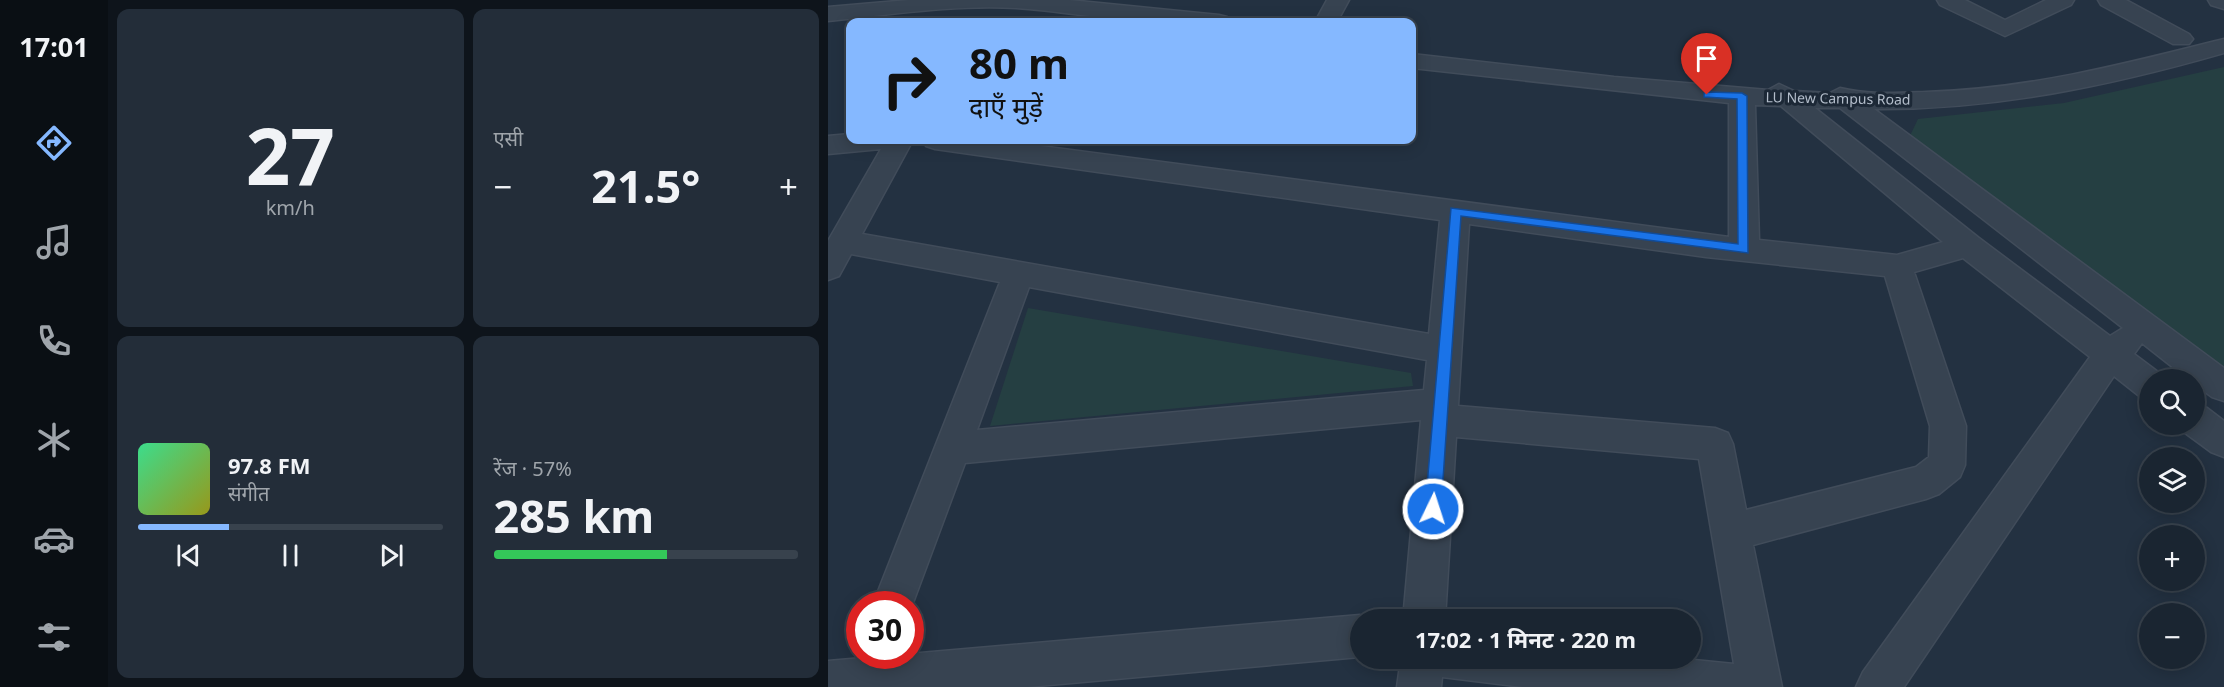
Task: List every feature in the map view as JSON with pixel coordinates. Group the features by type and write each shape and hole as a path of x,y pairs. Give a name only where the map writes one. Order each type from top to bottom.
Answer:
{"street":[{"path":"1328,18 1338,0"},
{"path":"1948,0 2005,29 2063,0"},
{"path":"2109,0 2181,39"},
{"path":"2219,0 2224,2"},
{"path":"828,15 939,4 1013,1 1180,18"},
{"path":"828,29 852,13"},
{"path":"930,18 965,15 1042,18"},
{"name":"LU New Campus Road","path":"1416,45 1777,90 1834,91 1890,83 2004,73 2140,50 2224,27"},
{"name":"LU New Campus Road","path":"1834,91 1864,101 1955,99 2044,88 2160,64 2224,46"},
{"name":"LU New Campus Road","path":"1416,61 1690,94 1742,96 1777,90"},
{"path":"1777,90 1968,246 2139,377"},
{"path":"1834,91 2224,387"},
{"path":"1742,96 1744,250"},
{"path":"828,145 846,143"},
{"path":"898,144 835,255 1018,273 1445,350"},
{"path":"964,144 1744,250 1898,266 1968,246"},
{"path":"1425,609 1455,211"},
{"path":"1732,532 1926,482 1947,465 1948,426 1898,266"},
{"path":"898,591 1018,273"},
{"path":"1878,687 2110,355 2142,327"},
{"path":"952,448 1440,411 1715,444 1760,687"},
{"path":"2205,427 2224,441"},
{"path":"855,673 1350,637"},
{"path":"1419,687 1421,669"},
{"path":"1559,669 1743,687"}],"green space":[{"path":"2224,67 2224,375 1908,140 1918,119 2064,103"},
{"path":"1028,308 1411,373 1413,386 990,426"}],"route":[{"path":"1433,509 1455,211 1744,250 1742,96 1707,95"}]}
